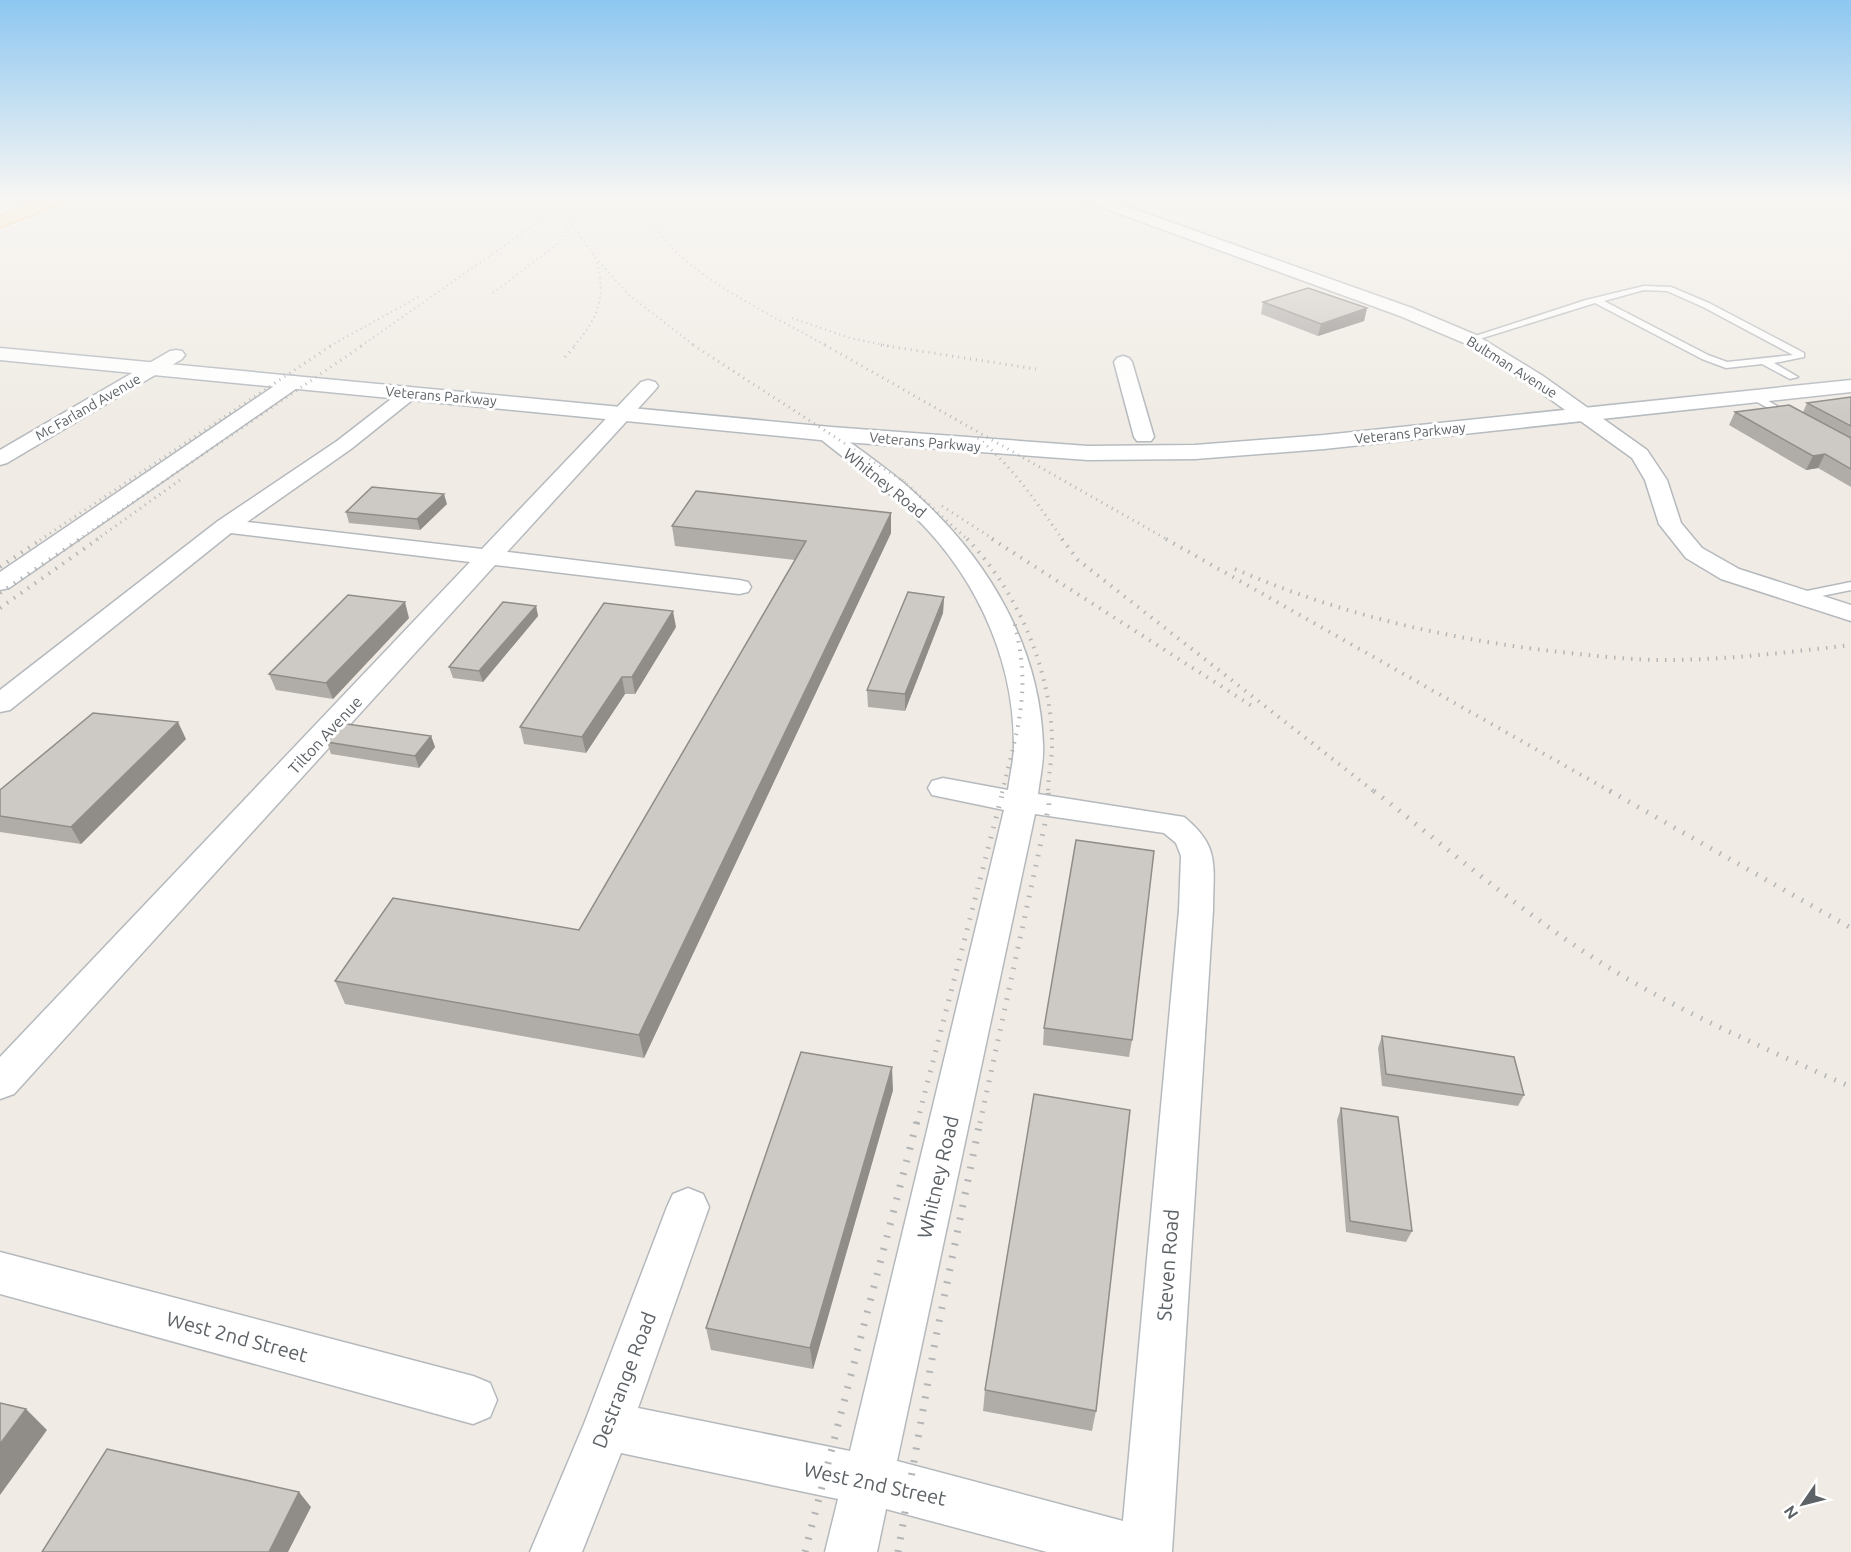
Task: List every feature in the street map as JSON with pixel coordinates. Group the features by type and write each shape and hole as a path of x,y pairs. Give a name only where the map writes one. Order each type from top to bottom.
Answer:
{"main road":[{"name":"Veterans Parkway","path":"0,339 975,429 1144,436 1244,433 1851,371"},
{"name":"Veterans Parkway","path":"0,354 411,393 638,398 825,433 1088,453 1195,452 1851,386"}],"street":[{"name":"Bultman Avenue","path":"1288,269 1406,312 1470,339 1586,414 1640,454 1656,480 1670,524 1694,553 1730,574 1851,613"},
{"name":"Mc Farland Avenue","path":"0,459 176,355"},
{"path":"1123,362 1144,436"},
{"path":"0,583 293,382"},
{"path":"0,704 226,526 345,445 411,393"},
{"name":"Tilton Avenue","path":"0,1083 638,398"},
{"name":"Whitney Road","path":"825,433 909,499 945,536 978,580 1011,644 1024,691 1029,746 1022,800 947,1140 851,1552"},
{"path":"226,526 739,587"},
{"path":"944,788 1001,799 1022,800"},
{"name":"Steven Road","path":"1022,800 1173,824 1190,838 1197,856 1196,910 1146,1552"},
{"name":"Destrange Road","path":"556,1552 607,1426 688,1207"},
{"name":"West 2nd Street","path":"0,1273 473,1401"},
{"name":"West 2nd Street","path":"607,1426 911,1489 1140,1552"}],"lane":[{"path":"1470,339 1596,300 1644,288 1668,289 1706,305 1801,355 1763,362 1726,365 1596,300"},
{"path":"1763,362 1793,377"},
{"path":"1755,397 1796,420"},
{"path":"1797,597 1851,586"}],"building":[{"path":"1308,288 1367,308 1321,324 1263,302"},
{"path":"1851,397 1851,426 1807,403"},
{"path":"1789,405 1851,438 1851,469 1825,454 1813,456 1735,412"},
{"path":"372,487 444,494 417,519 346,512"},
{"path":"696,491 891,513 639,1035 335,981 393,898 579,930 806,541 672,526"},
{"path":"908,592 944,597 905,694 867,690"},
{"path":"348,595 405,602 326,683 269,674"},
{"path":"503,602 536,606 479,671 449,667"},
{"path":"604,603 673,611 632,677 622,677 582,737 520,727"},
{"path":"93,713 178,722 71,827 0,816 0,790"},
{"path":"340,723 431,736 415,756 327,742 327,737"},
{"path":"1076,840 1154,851 1132,1040 1044,1028"},
{"path":"1382,1036 1514,1057 1524,1095 1386,1074"},
{"path":"801,1052 892,1067 810,1348 706,1328"},
{"path":"1034,1094 1130,1110 1096,1411 985,1390"},
{"path":"1341,1108 1398,1117 1412,1231 1350,1221"},
{"path":"0,1403 26,1409 0,1444"},
{"path":"107,1449 299,1492 269,1552 42,1552"}],"railway":[{"path":"361,346 470,269"},
{"path":"493,293 524,269"},
{"path":"574,346 589,326 598,307 601,287 599,269"},
{"path":"606,269 629,295 695,346"},
{"path":"697,269 736,296 827,346"},
{"path":"330,346 420,296"},
{"path":"792,318 850,338 889,346"},
{"path":"40,540 332,345"},
{"path":"78,540 363,345"},
{"path":"565,357 576,345"},
{"path":"693,345 904,482"},
{"path":"825,345 1168,540"},
{"path":"881,345 1036,369"},
{"path":"978,438 1013,473 1063,540"},
{"path":"96,540 180,480"},
{"path":"904,482 909,485"},
{"path":"904,482 967,540"},
{"path":"942,506 995,540"},
{"path":"0,567 42,539"},
{"path":"0,593 80,539"},
{"path":"0,608 98,539"},
{"path":"992,539 1255,708"},
{"path":"1062,539 1078,560 1376,793"},
{"path":"1166,539 1613,793"},
{"path":"967,540 1001,581 1015,605 1037,657 1050,711 1052,752 1048,792"},
{"path":"1235,569 1312,599 1390,622 1510,646 1608,657 1688,660 1851,645"},
{"path":"1002,793 1021,708 1022,668 1014,621"},
{"path":"917,1123 1003,791"},
{"path":"1374,791 1497,889 1560,935 1626,978 1737,1036 1851,1087"},
{"path":"1610,791 1851,928"},
{"path":"980,1123 1049,805 1048,792"},
{"path":"805,1552 917,1121"},
{"path":"898,1552 935,1342 980,1121"}]}
